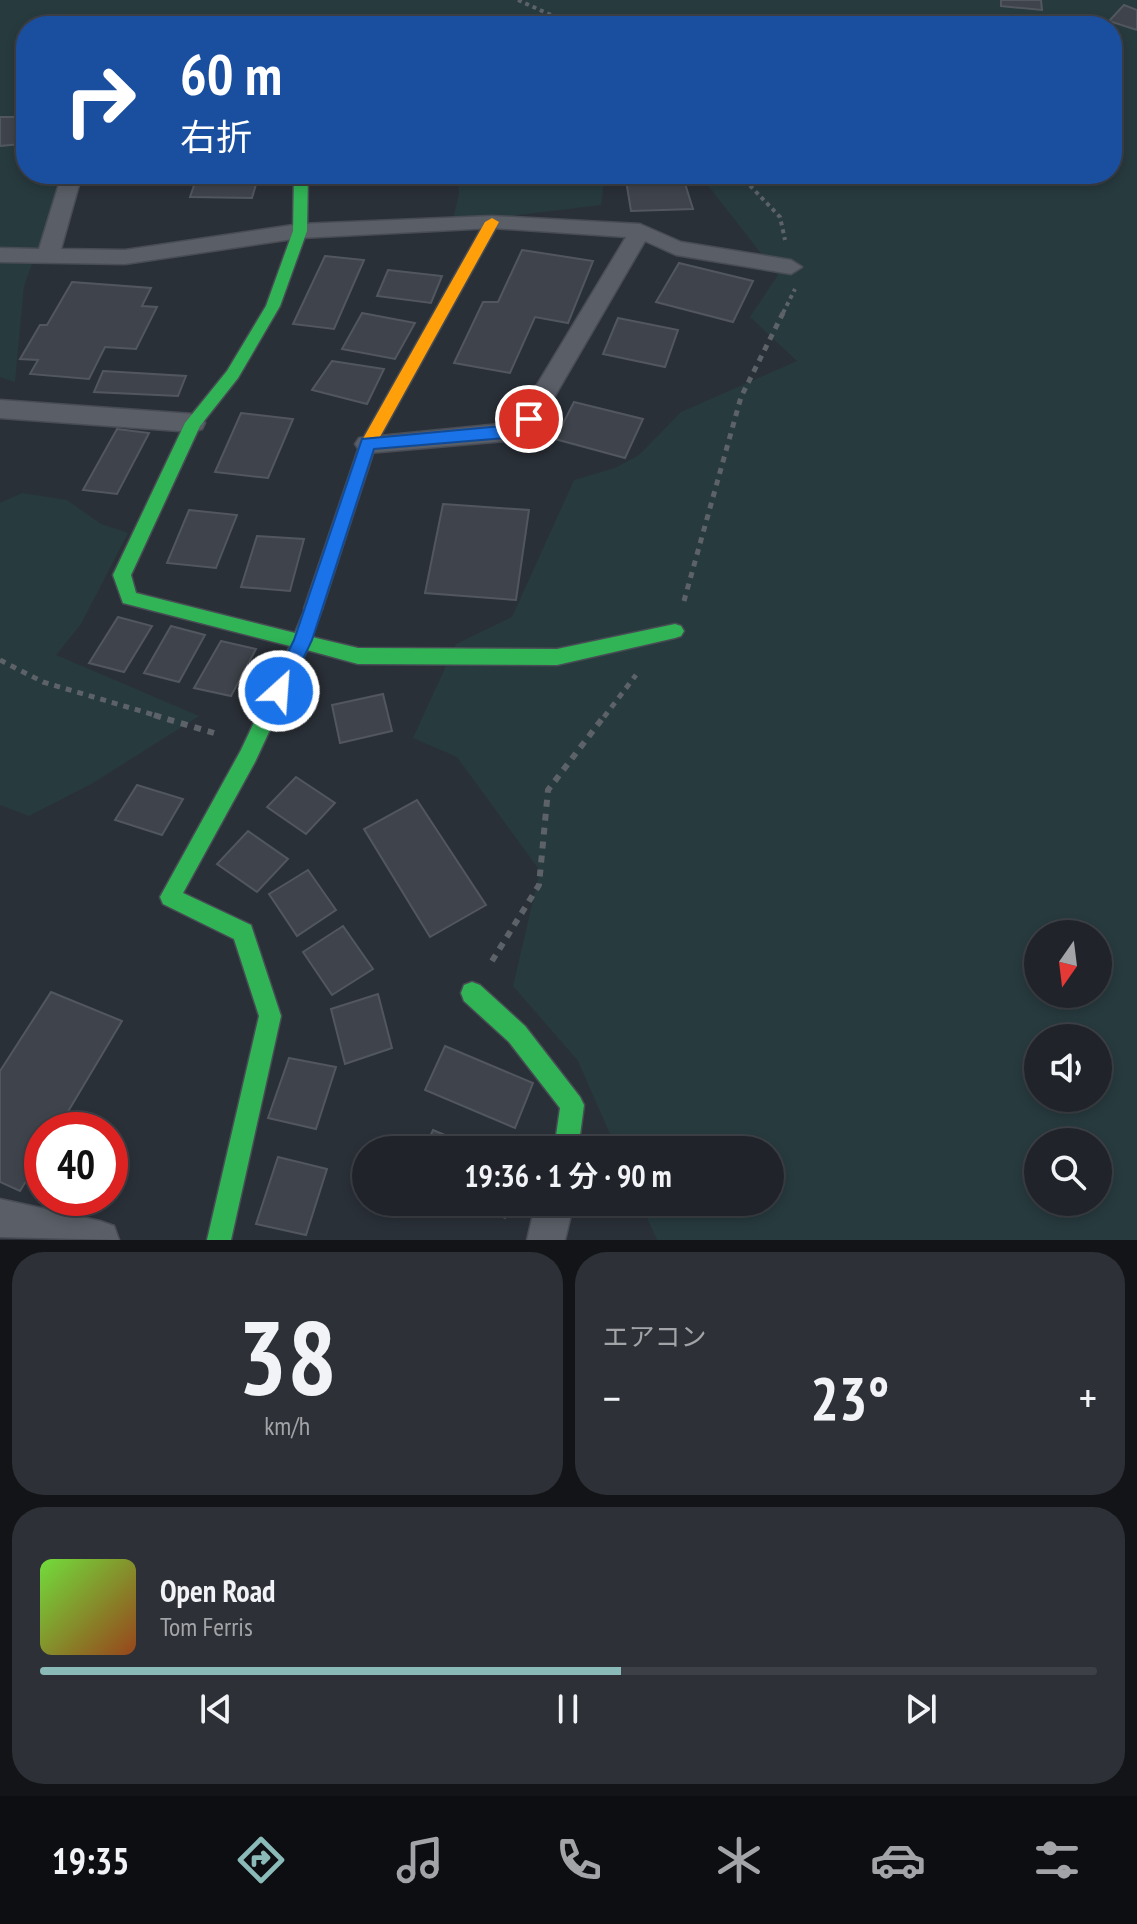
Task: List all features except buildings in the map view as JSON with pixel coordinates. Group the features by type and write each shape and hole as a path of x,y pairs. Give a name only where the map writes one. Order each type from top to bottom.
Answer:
{"street":[{"path":"48,257 69,184"},
{"path":"301,184 300,231 273,306 233,374 193,423 122,575 129,598 358,656 557,657 675,631"},
{"path":"0,255 125,257 300,231 492,222 640,231 676,248 791,267"},
{"path":"219,1240 270,1016 243,932 170,897 254,742 303,640 368,444 492,222"},
{"path":"368,444 505,432 529,419 640,231"},
{"path":"0,409 193,423"},
{"path":"472,993 517,1034 572,1105 568,1136"},
{"path":"546,1240 552,1216"},
{"path":"0,1218 100,1240"}],"path":[{"path":"518,0 553,16"},
{"path":"472,993 539,885 548,790 616,699 675,631 741,397 796,290 780,217 749,184"},
{"path":"0,660 43,682 180,725 254,742"}],"green space":[{"path":"0,0 1137,0 1137,1240 657,1240 646,1216 784,1216 784,1136 611,1136 578,1061 513,986 540,871 457,757 413,738 456,644 512,617 574,480 615,468 639,455 681,412 797,361 750,317 778,275 707,184 1122,184 1122,16 16,16 16,184 61,184 24,286 15,382 0,377"},
{"path":"458,184 604,184 601,205 452,223"},
{"path":"22,493 67,500 101,524 128,533 81,624 56,655 199,716 93,783 29,816 0,805 0,503"}],"traffic: fast":[{"path":"301,184 300,231 273,306 233,374 193,423 122,575 129,598 358,656 557,657 675,631"},
{"path":"219,1240 270,1016 243,932 170,897 267,720 313,609"},
{"path":"472,993 517,1034 572,1105 568,1136"}],"traffic: slow":[{"path":"313,609 368,444 492,222"}],"route":[{"path":"279,691 303,640 368,444 505,432 529,419"}]}
